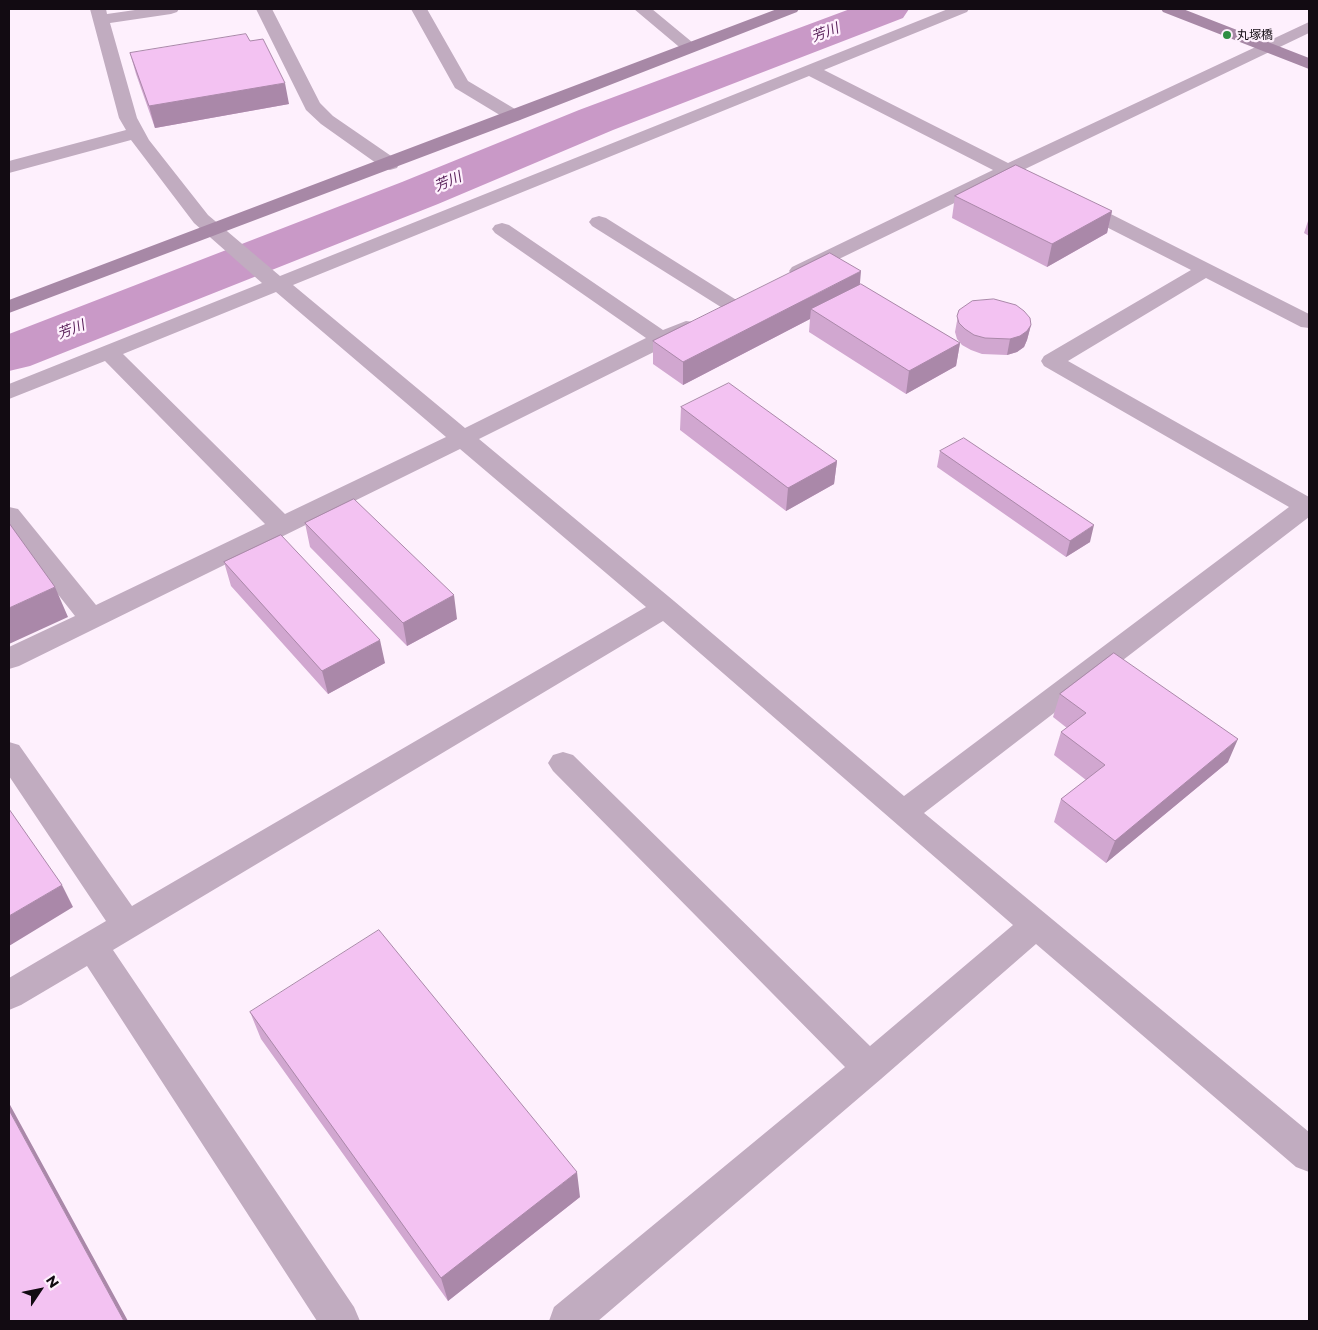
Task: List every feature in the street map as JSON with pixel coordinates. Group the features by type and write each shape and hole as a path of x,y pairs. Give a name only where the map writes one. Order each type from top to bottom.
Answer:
{"street":[{"path":"171,9 100,14 128,118 136,133 195,211 218,234 665,608 903,813 1309,1155"},
{"path":"264,9 312,106 327,120 390,164"},
{"path":"418,9 461,84 514,116"},
{"path":"642,9 690,47"},
{"path":"9,307 218,234 390,164 791,9"},
{"path":"9,392 274,281 533,182 961,9"},
{"path":"1169,9 1309,64"},
{"path":"784,278 1309,27"},
{"path":"808,70 1034,183"},
{"path":"9,167 136,133"},
{"path":"1060,196 1309,322"},
{"path":"9,659 463,438 724,308 599,222"},
{"path":"502,229 662,339"},
{"path":"903,813 1308,507 1052,361 1207,269"},
{"path":"108,352 282,526"},
{"path":"9,515 92,618"},
{"path":"9,995 665,608"},
{"path":"9,753 127,925"},
{"path":"564,763 868,1068"},
{"path":"568,1321 1035,925"},
{"path":"92,946 340,1321"}],"building":[{"path":"246,34 250,41 263,39 285,83 149,106 130,53"},
{"path":"1016,165 1112,211 1052,244 955,196"},
{"path":"830,253 861,271 683,362 653,341"},
{"path":"861,284 960,343 909,371 811,309"},
{"path":"994,299 1016,305 1024,311 1030,318 1031,325 1027,331 1020,336 1010,339 985,338 974,335 959,323 957,316 959,310 972,301"},
{"path":"729,383 837,461 788,488 681,407"},
{"path":"964,438 1094,525 1070,541 940,451"},
{"path":"354,499 454,595 403,623 305,523"},
{"path":"9,523 55,587 9,608"},
{"path":"281,535 380,640 322,671 224,562"},
{"path":"1114,653 1238,739 1115,841 1061,799 1105,765 1061,732 1086,713 1060,694"},
{"path":"9,809 62,885 9,916"},
{"path":"379,930 577,1172 441,1278 250,1012"},
{"path":"9,1110 124,1321 9,1321"}],"waterway":[{"name":"芳川","path":"9,354 420,193 596,120 888,9"}],"place":[{"name":"丸塚橋","path":"1227,35"}]}
